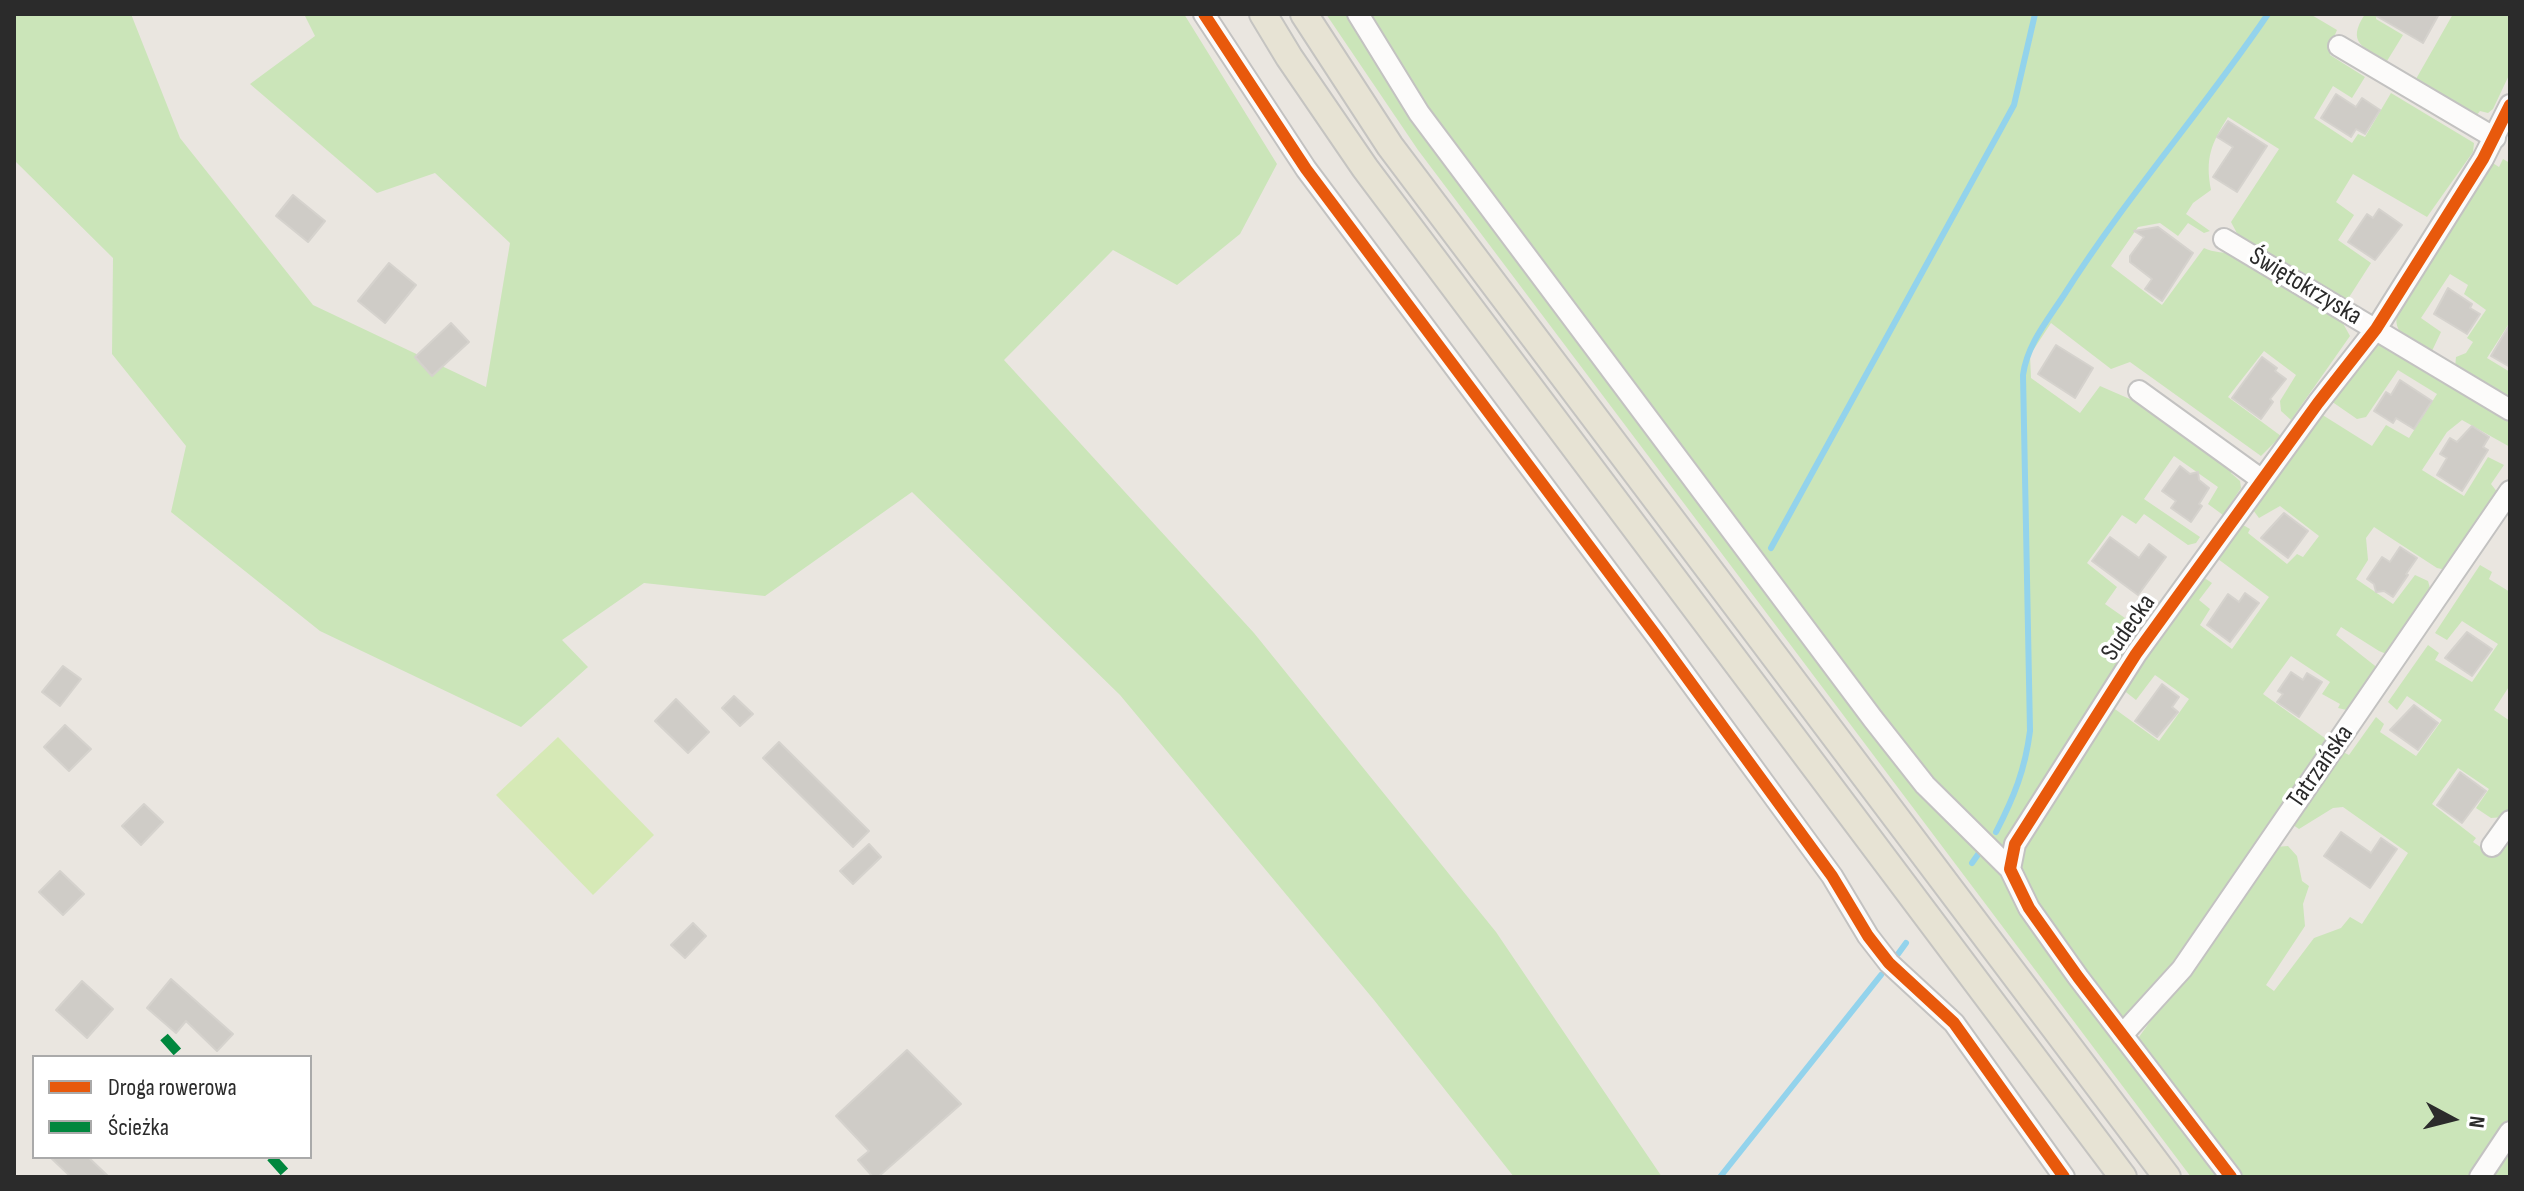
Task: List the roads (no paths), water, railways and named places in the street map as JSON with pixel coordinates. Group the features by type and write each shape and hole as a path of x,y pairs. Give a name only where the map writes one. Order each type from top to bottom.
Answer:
{"main road":[{"path":"1263,14 1365,168 2123,1177"},
{"path":"1304,14 1390,146 2167,1177"}],"street":[{"path":"1204,14 1306,169 1658,638 1832,876 1868,936 1889,963 1954,1023 2064,1177"},
{"path":"1358,14 1419,113 1873,719 1925,785 2010,869 2029,908 2231,1177"},
{"path":"2339,46 2495,138"},
{"name":"Sudecka","path":"2010,869 2015,844 2090,723 2262,480 2376,329 2495,138 2510,105"},
{"name":"Świętokrzyska","path":"2224,239 2510,410"},
{"path":"2139,391 2262,480"},
{"name":"Tatrzańska","path":"2122,1035 2182,969 2510,491"},
{"path":"2492,846 2510,821"},
{"path":"2480,1177 2510,1132"}],"waterway":[{"path":"1771,548 2014,105 2035,14"},
{"path":"1996,832 2018,783 2030,731 2025,364 2033,343 2088,259 2268,14"},
{"path":"1972,863 1979,853"},
{"path":"1898,954 1906,943"},
{"path":"1720,1177 1881,975"}]}
